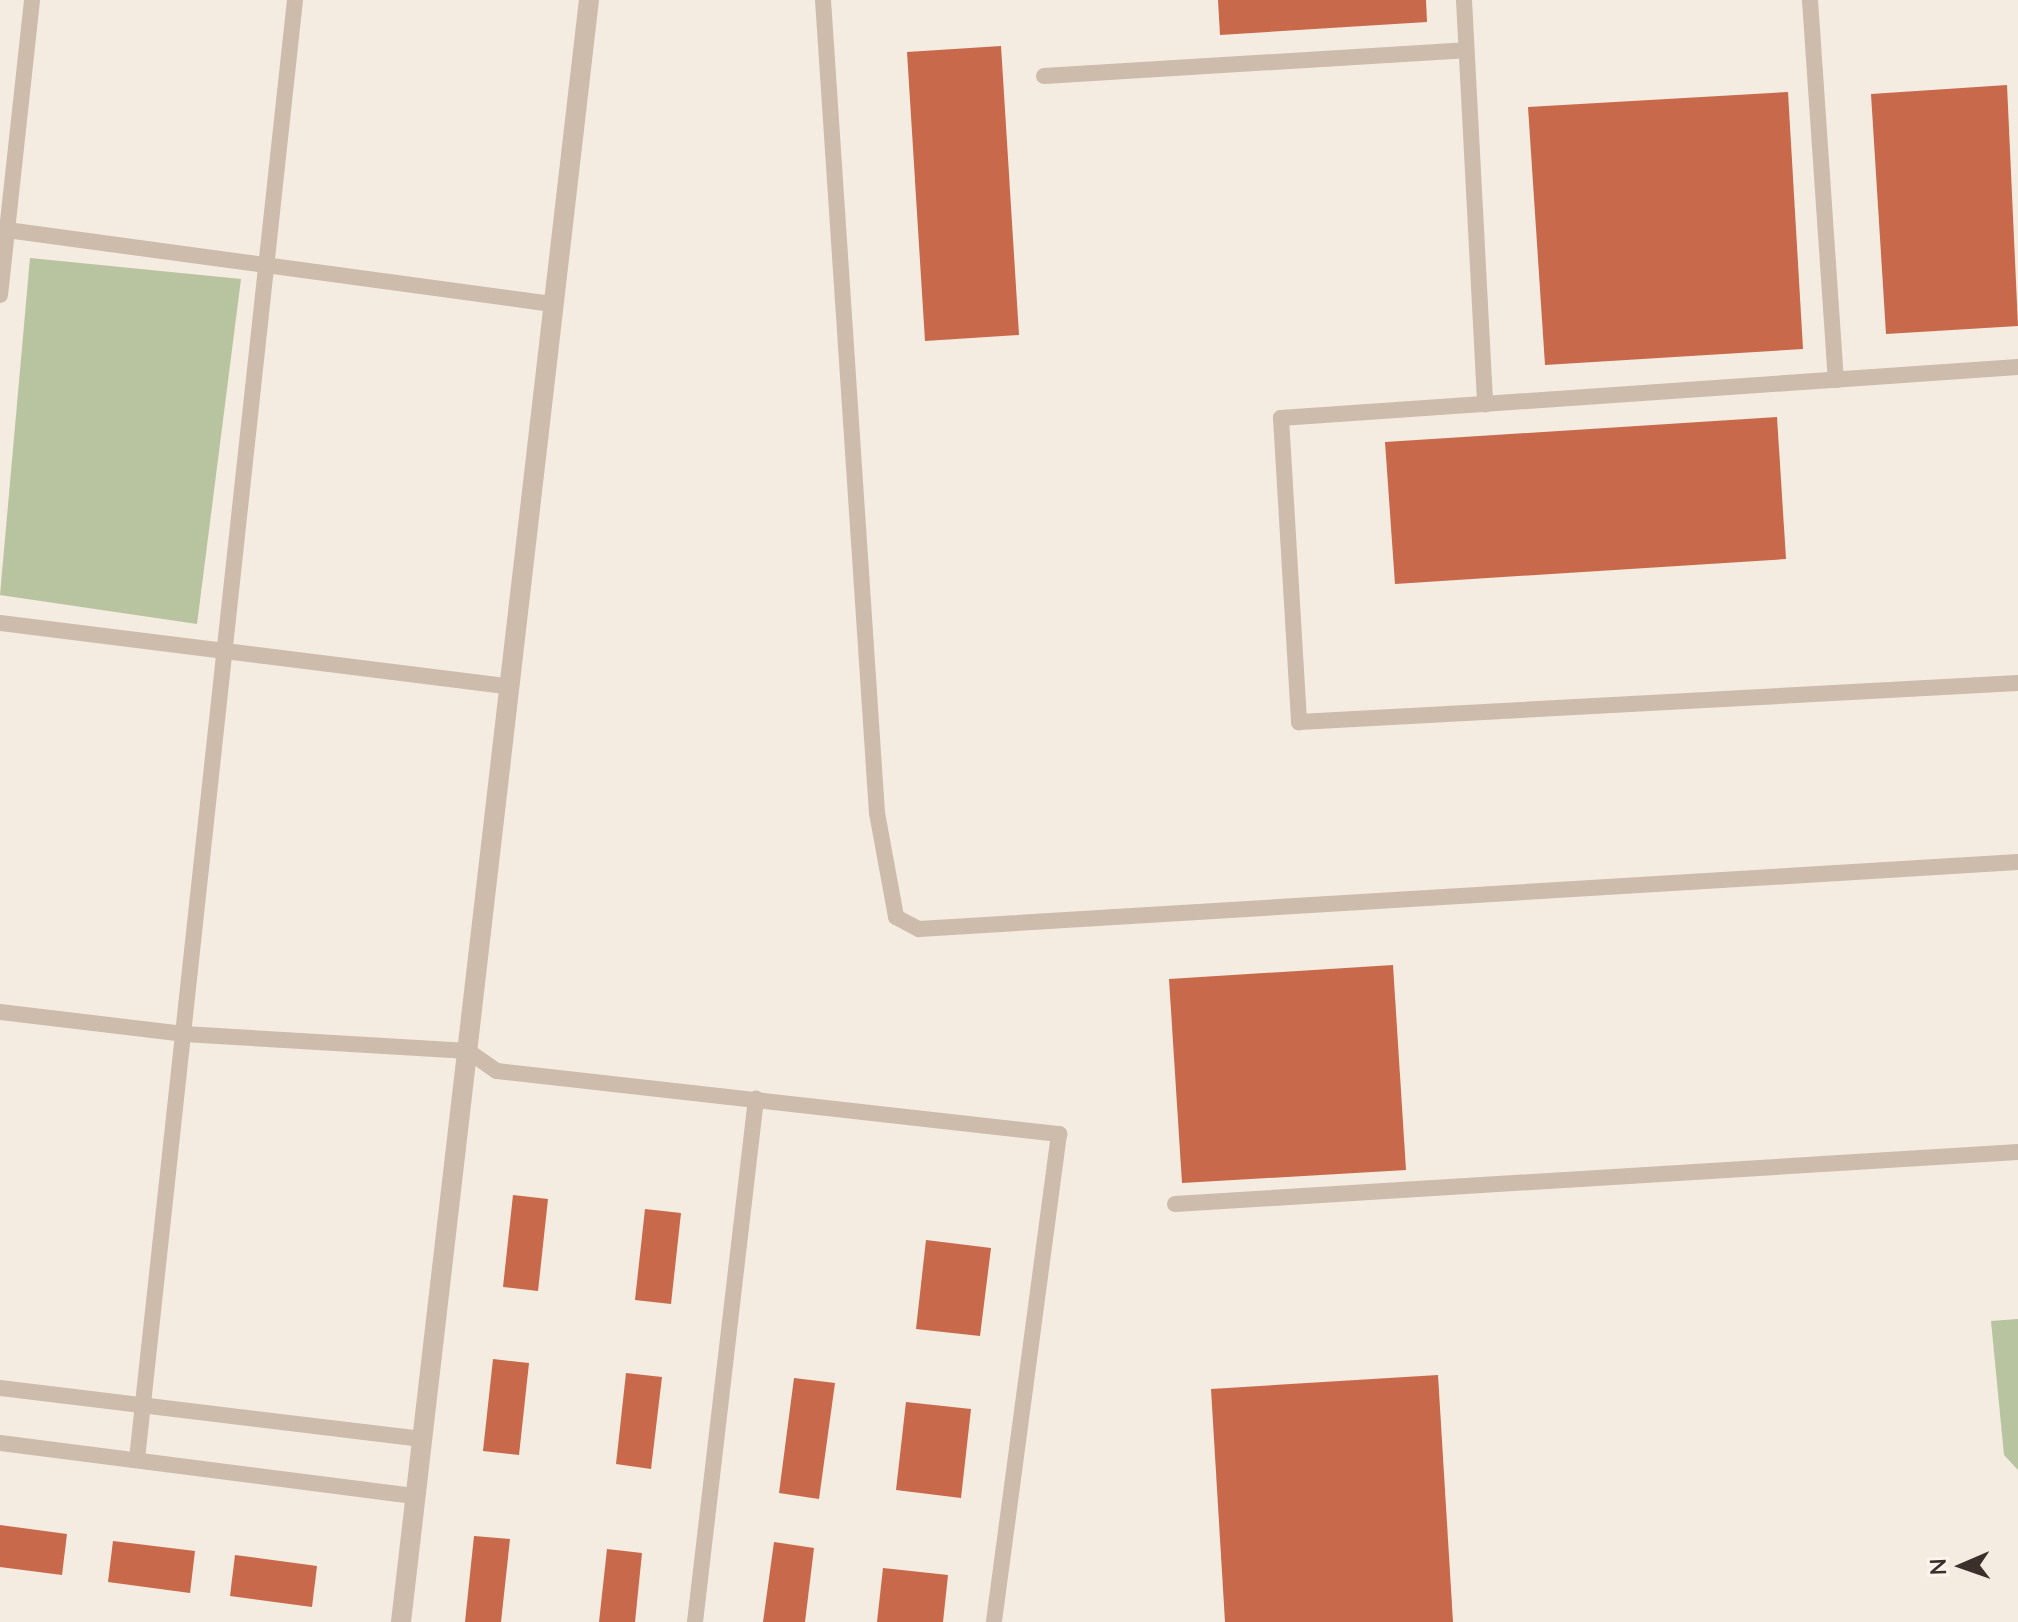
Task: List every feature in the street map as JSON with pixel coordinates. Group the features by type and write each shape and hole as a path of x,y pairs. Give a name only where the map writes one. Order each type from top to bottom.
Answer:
{"street":[{"path":"401,1622 468,1051 505,686 589,0"}],"lane":[{"path":"0,295 7,230 8,147 32,0"},
{"path":"137,1459 295,0"},
{"path":"823,0 877,813 896,917 919,929 2018,862"},
{"path":"1464,0 1485,404"},
{"path":"1810,0 1836,380"},
{"path":"1044,76 1465,50"},
{"path":"7,230 267,261 552,304"},
{"path":"2018,367 1281,418 1299,722 2018,683"},
{"path":"0,623 505,686"},
{"path":"0,1012 184,1034 468,1051 497,1071 1059,1134 994,1622"},
{"path":"695,1622 756,1099"},
{"path":"1175,1204 2018,1152"},
{"path":"0,1388 422,1439"},
{"path":"0,1443 416,1496"}],"green space":[{"path":"30,258 241,279 197,624 0,595"},
{"path":"2018,1319 2018,1470 2004,1455 1991,1321"}],"building":[{"path":"1218,0 1426,0 1427,22 1220,35"},
{"path":"1001,46 1019,335 925,341 907,52"},
{"path":"2007,85 2018,326 1886,334 1871,94"},
{"path":"1788,92 1803,349 1545,365 1528,107"},
{"path":"1777,417 1786,559 1395,584 1385,442"},
{"path":"1393,965 1406,1170 1182,1183 1169,979"},
{"path":"513,1195 548,1199 538,1291 503,1287"},
{"path":"645,1209 681,1213 671,1304 635,1300"},
{"path":"926,1240 991,1248 980,1336 916,1329"},
{"path":"493,1359 529,1363 519,1455 483,1451"},
{"path":"626,1373 662,1377 651,1469 616,1464"},
{"path":"1438,1375 1453,1622 1225,1622 1211,1389"},
{"path":"794,1378 835,1383 819,1499 779,1493"},
{"path":"906,1402 971,1409 961,1498 896,1490"},
{"path":"0,1525 67,1534 62,1575 0,1567"},
{"path":"474,1536 510,1539 501,1622 465,1622"},
{"path":"113,1541 195,1551 190,1593 108,1582"},
{"path":"774,1542 814,1548 805,1622 763,1622"},
{"path":"607,1549 642,1553 635,1622 599,1622"},
{"path":"235,1555 317,1566 312,1607 230,1596"},
{"path":"883,1568 948,1575 943,1622 877,1622"}]}
